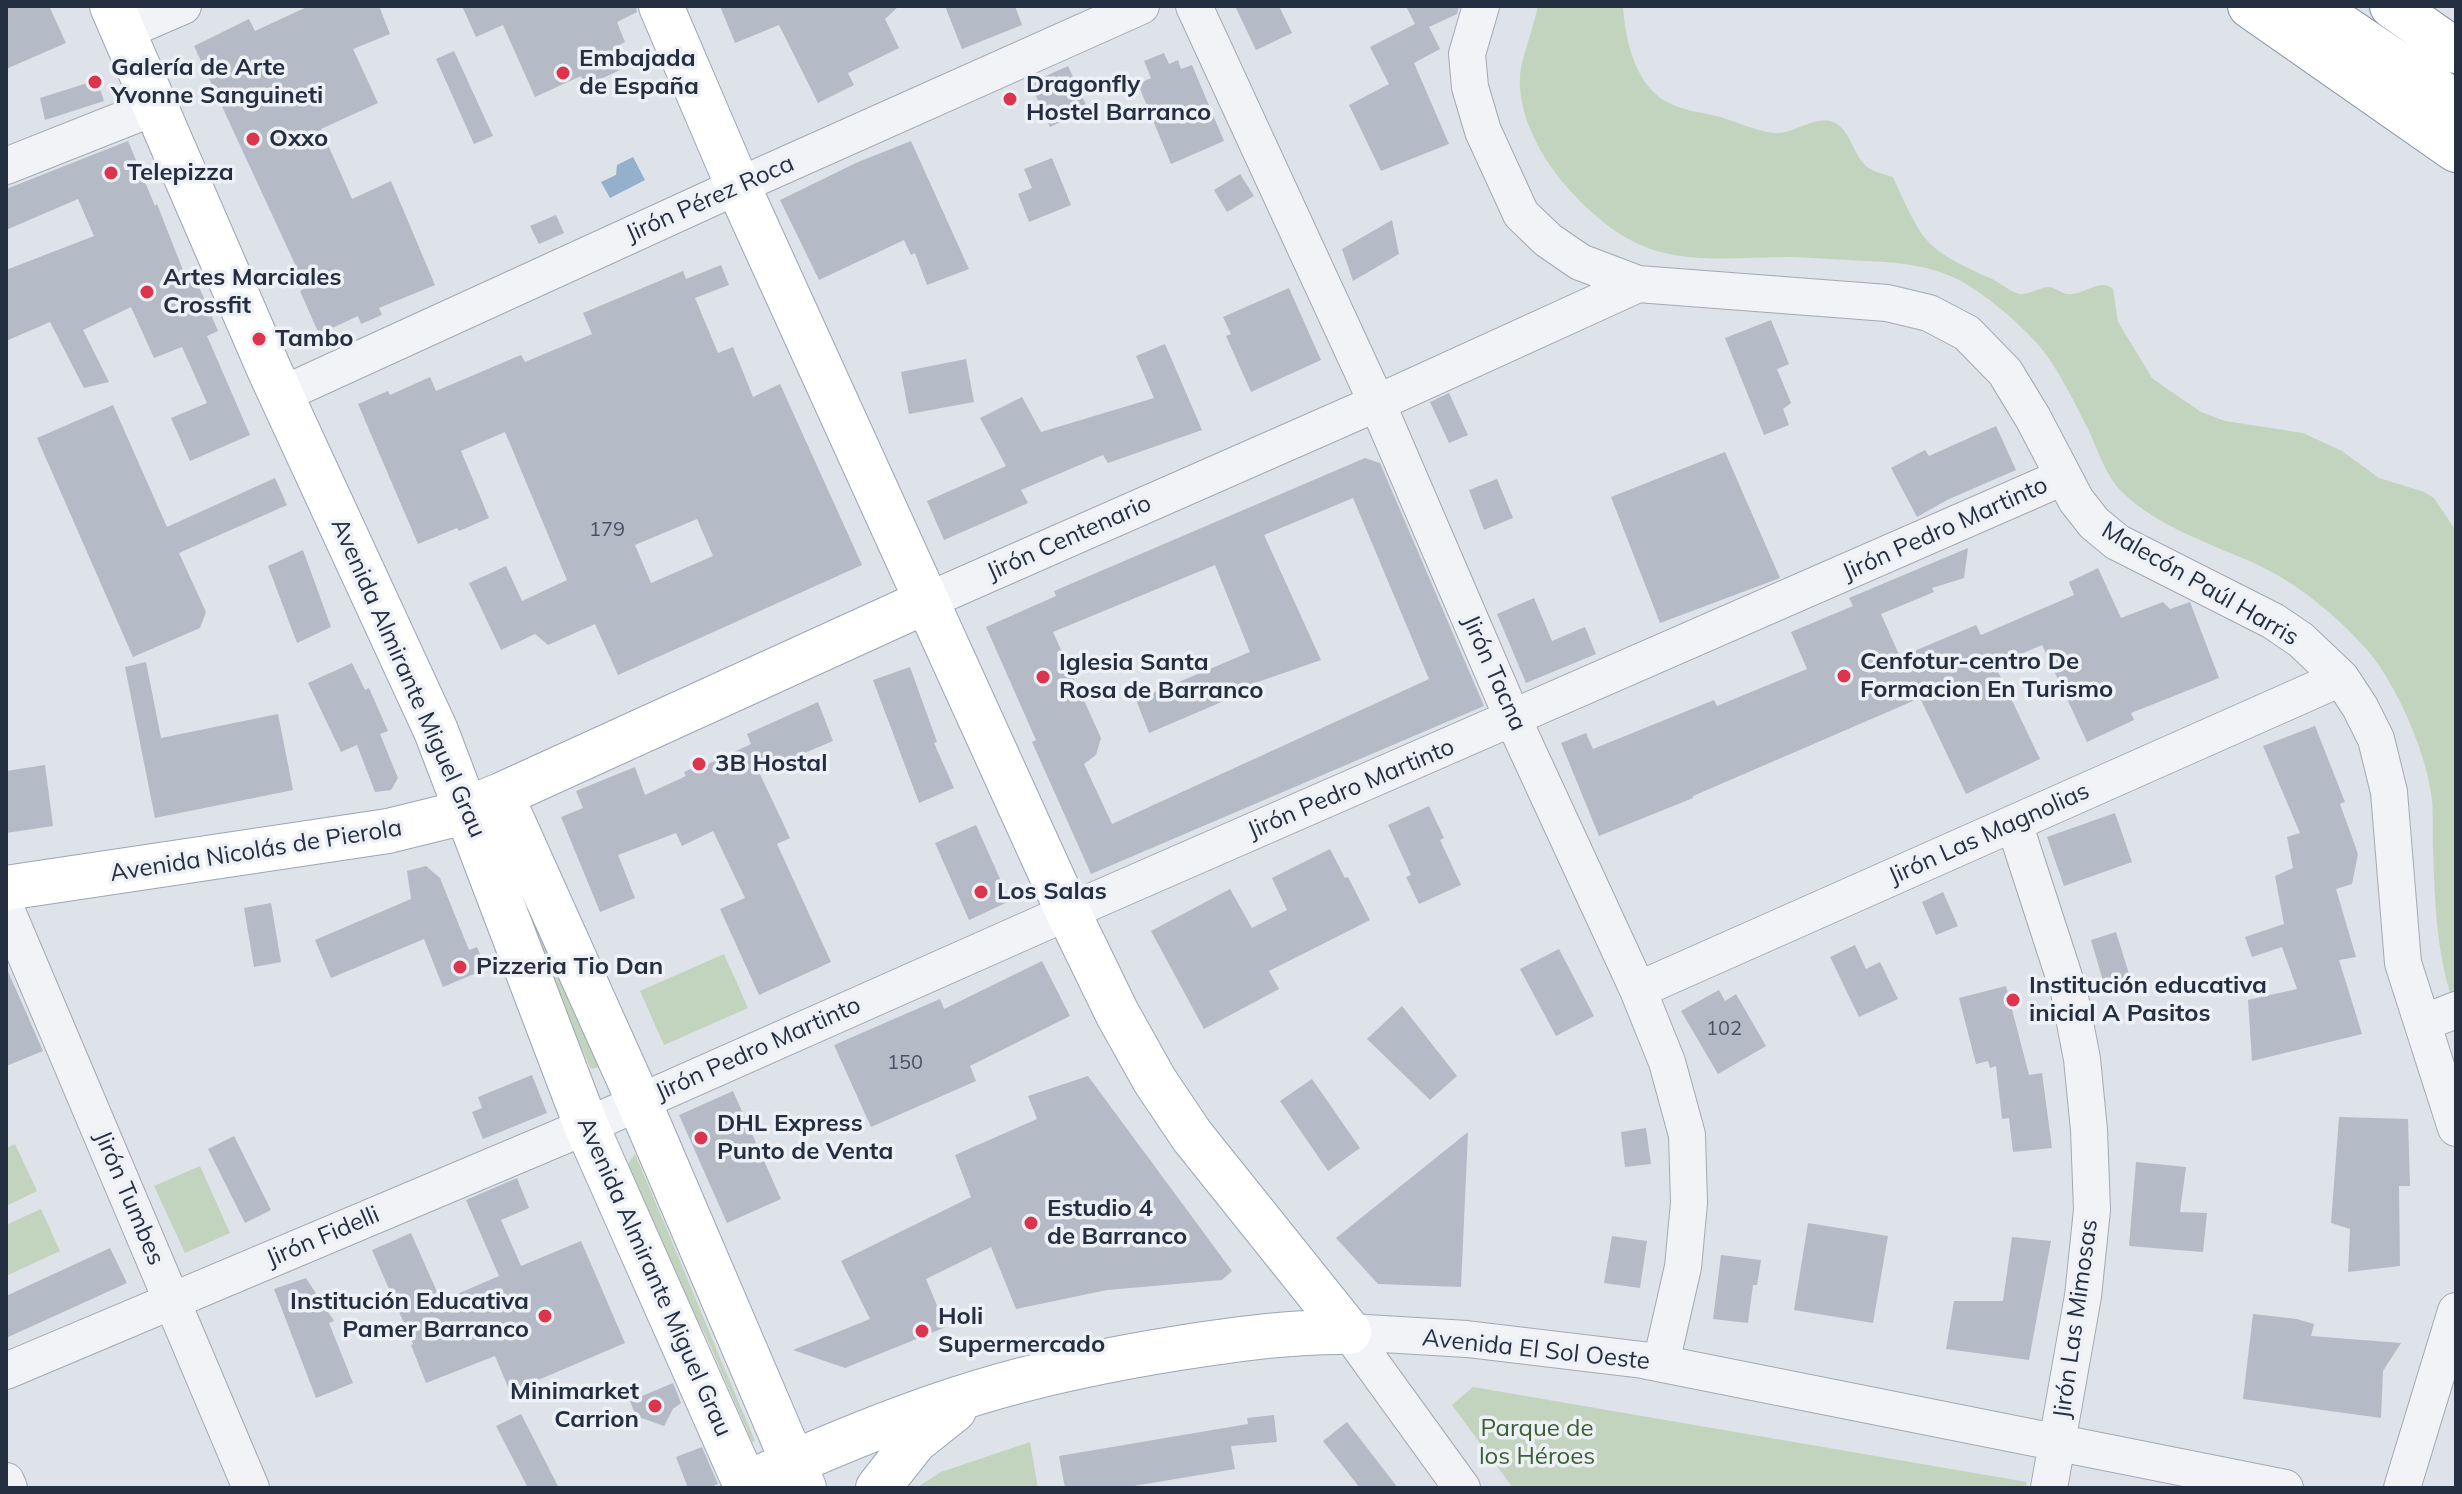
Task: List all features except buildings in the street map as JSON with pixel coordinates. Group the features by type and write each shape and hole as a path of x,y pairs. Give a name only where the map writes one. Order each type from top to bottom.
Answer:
{"main road":[{"path":"661,6 738,186 1068,912 1117,1013 1177,1114 1349,1332"},
{"path":"2250,6 2456,150"},
{"path":"2312,6 2456,103"},
{"path":"2392,6 2456,51"},
{"name":"Avenida Almirante Miguel Grau","path":"118,19 281,395 436,731 484,802 639,1102 799,1476"},
{"name":"Jirón Centenario","path":"484,802 927,601"},
{"name":"Avenida Almirante Miguel Grau","path":"484,802 586,1125 743,1487"},
{"name":"Avenida Nicolás de Pierola","path":"6,888 388,831 427,823 484,802"},
{"name":"Avenida El Sol Oeste","path":"743,1487 799,1476 867,1432 972,1394 1102,1362 1169,1350 1267,1335 1349,1332"},
{"path":"878,1488 915,1441 972,1394"}],"street":[{"path":"118,19 183,6"},
{"name":"Jirón Pérez Roca","path":"281,395 1141,6"},
{"name":"Jirón Tacna","path":"1194,6 1377,403 1513,719 1638,990 1667,1062 1687,1135 1689,1203 1683,1267 1661,1363"},
{"path":"1481,6 1467,54 1470,87 1483,131 1521,214 1548,240 1580,262 1638,284"},
{"path":"6,166 155,107"},
{"name":"Jirón Centenario","path":"927,601 1377,403 1638,284"},
{"name":"Malecón Paúl Harris","path":"1638,284 1887,303 1929,313 1967,333 2005,372 2076,500 2094,523 2117,542 2273,621 2301,640 2341,678 2376,739 2389,792 2403,963 2440,1017 2456,1128"},
{"name":"Jirón Pedro Martinto","path":"639,1102 2063,477"},
{"name":"Jirón Las Magnolias","path":"1638,990 2341,678"},
{"name":"Jirón Las Mimosas","path":"2014,823 2069,992 2082,1059 2089,1130 2092,1210 2083,1296 2049,1488"},
{"name":"Jirón Tumbes","path":"6,909 251,1488"},
{"name":"Jirón Fidelli","path":"6,1371 639,1102"},
{"path":"2402,1488 2456,1311"},
{"path":"1349,1332 1462,1488"},
{"name":"Avenida El Sol Oeste","path":"1349,1332 1467,1339 1661,1363 2285,1488"},
{"path":"6,1481 9,1488"}],"green space":[{"path":"1538,6 1623,6 1626,34 1635,63 1641,76 1660,98 1684,109 1774,133 1818,121 1833,122 1847,135 1865,165 1893,177 1920,231 1952,260 2020,294 2050,287 2074,294 2107,286 2113,289 2118,322 2152,378 2201,412 2225,421 2303,433 2342,451 2379,478 2434,498 2456,531 2456,1009 2444,970 2438,930 2428,776 2399,699 2368,651 2331,614 2289,582 2168,525 2135,504 2106,470 2066,387 2041,348 2002,310 1967,285 1935,270 1889,262 1795,257 1721,258 1666,253 1625,237 1604,222 1575,196 1546,160 1524,110 1520,76"},
{"path":"523,887 604,1066 591,1069 510,892"},
{"path":"724,954 748,1008 664,1045 640,991"},
{"path":"15,1144 37,1191 6,1206 6,1148"},
{"path":"635,1154 755,1441 752,1442 706,1336 667,1266 623,1170"},
{"path":"200,1166 230,1233 185,1253 154,1186"},
{"path":"41,1209 60,1251 6,1276 6,1225"},
{"name":"Parque de los Héroes","path":"1473,1387 2027,1482 2026,1488 1513,1488 1452,1405"},
{"path":"1030,1442 1038,1488 916,1488 941,1472"}],"water":[{"path":"633,157 645,180 610,198 601,182 616,175 617,165"}],"place":[{"name":"Embajada de España","path":"563,73"},
{"name":"Galería de Arte Yvonne Sanguineti","path":"95,82"},
{"name":"Dragonfly Hostel Barranco","path":"1010,99"},
{"name":"Oxxo","path":"253,139"},
{"name":"Telepizza","path":"111,173"},
{"name":"Artes Marciales Crossfit","path":"147,292"},
{"name":"Tambo","path":"259,339"},
{"name":"Cenfotur-centro De Formacion En Turismo","path":"1844,676"},
{"name":"Iglesia Santa Rosa de Barranco","path":"1043,677"},
{"name":"3B Hostal","path":"699,764"},
{"name":"Los Salas","path":"981,892"},
{"name":"Pizzeria Tio Dan","path":"460,967"},
{"name":"Institución educativa inicial A Pasitos","path":"2013,1000"},
{"name":"DHL Express Punto de Venta","path":"701,1138"},
{"name":"Estudio 4 de Barranco","path":"1031,1223"},
{"name":"Institución Educativa Pamer Barranco","path":"545,1316"},
{"name":"Holi Supermercado","path":"922,1331"},
{"name":"Minimarket Carrion","path":"655,1406"}]}
